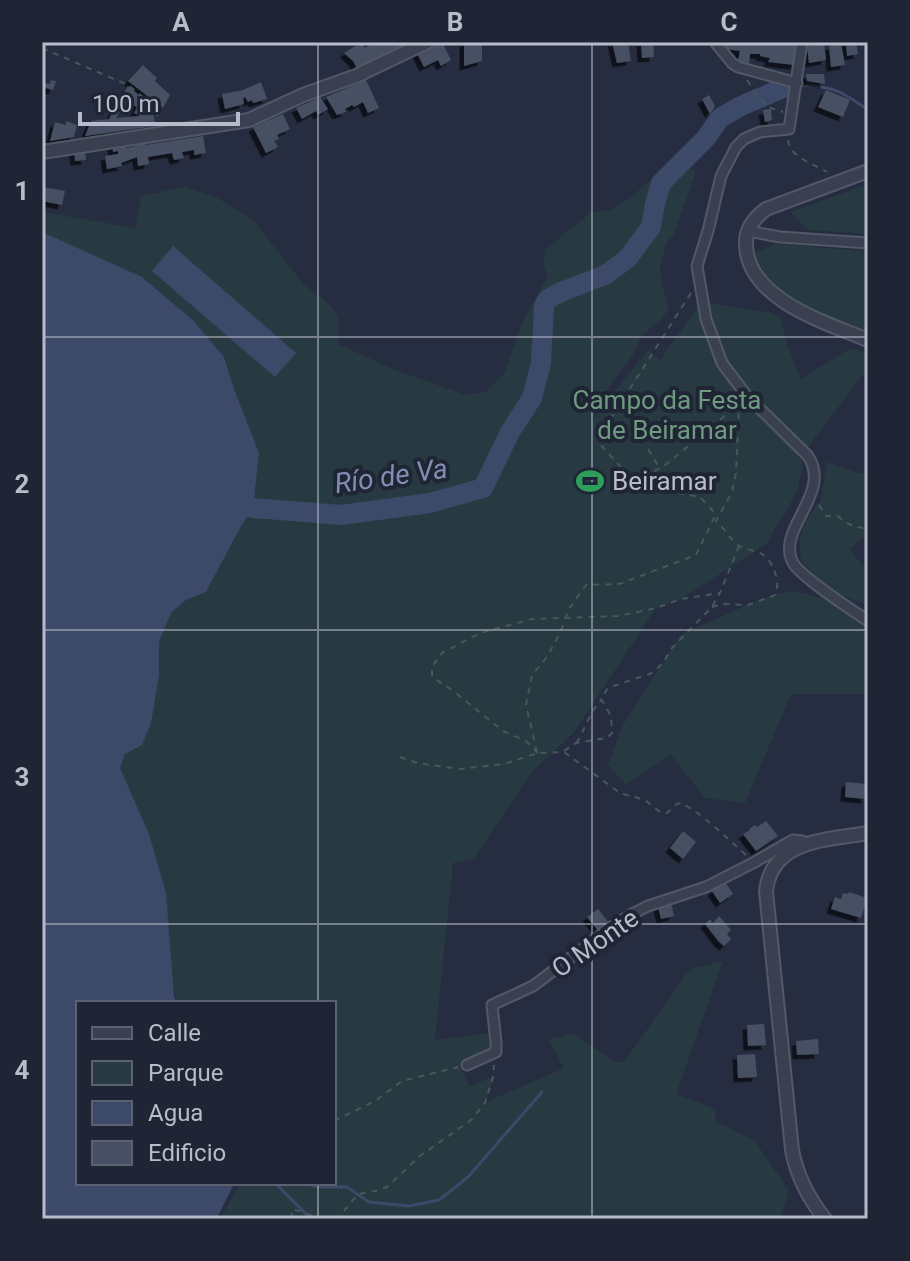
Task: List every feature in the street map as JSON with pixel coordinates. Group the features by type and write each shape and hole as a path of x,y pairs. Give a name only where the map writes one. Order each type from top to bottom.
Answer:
{"street":[{"path":"715,42 738,67 797,83"},
{"path":"802,42 789,129 760,132 744,139 736,147 721,176 697,266 706,319 722,363 747,396 814,465 812,494 790,541 792,559 815,583 868,621"},
{"path":"42,152 249,120 303,95 356,76 422,43"},
{"path":"868,171 766,209 757,216 746,241 750,265 767,288 797,310 868,340"},
{"path":"748,231 780,237 868,243"},
{"path":"825,1219 804,1187 792,1150 767,885 782,858 807,843 867,834"},
{"path":"770,876 753,863 793,840 807,843"},
{"name":"O Monte","path":"496,1052 492,1005 533,986 632,914 706,887 753,863"},
{"path":"467,1065 496,1052"}],"path":[{"path":"42,48 128,85 154,106 164,133"},
{"path":"756,94 768,107 792,113"},
{"path":"785,131 788,147 793,153 826,171 835,183"},
{"path":"538,753 526,705 532,675 547,657 564,619 586,585 619,584 696,555 714,518 714,512 700,497 634,482 599,443 599,437 699,282"},
{"path":"711,608 722,604 748,605 775,595 779,588 769,561 762,554 739,546 716,521 732,492 736,473 741,395"},
{"path":"634,482 664,466 739,403"},
{"path":"648,449 657,464 664,466"},
{"path":"812,494 826,516 838,516 854,527 868,529"},
{"path":"563,752 579,739 608,688 652,673 711,608 739,546"},
{"path":"538,753 526,741 503,731 432,677 432,667 442,653 480,633 532,619 618,616 681,599 720,593"},
{"path":"576,743 607,738 612,733 611,716 601,699"},
{"path":"400,757 417,763 460,769 504,764 538,753 564,752 620,793 645,800 660,812 667,813 681,803 695,811 753,863"},
{"path":"335,1219 358,1194 387,1187 420,1156 478,1113 485,1103 493,1077 496,1052"},
{"path":"336,1120 375,1101 402,1081 467,1065"},
{"path":"291,1219 293,1209 322,1219"}],"green space":[{"name":"Campo da Festa de Beiramar","path":"672,167 696,171 660,266 669,308 662,319 642,335 633,355 611,384 590,422 648,350 660,360 699,305 712,352 726,377 803,464 797,492 766,544 681,599 656,608 574,732 532,772 474,858 453,863 435,1040 490,1033 489,1046 460,1067 469,1086 493,1077 486,1102 564,1068 549,1040 573,1033 616,1063 625,1061 690,969 723,961 676,1094 715,1109 716,1121 755,1141 789,1191 780,1219 220,1219 239,1185 336,1185 336,1001 177,1001 119,768 159,675 159,642 171,613 186,600 206,592 253,508 234,389 224,357 194,321 142,277 42,233 42,212 135,228 141,196 184,187 214,196 253,220 305,286 324,299 338,315 338,344 395,370 466,395 486,392 504,374 523,321 548,276 543,265 546,249 590,213 612,210"},
{"path":"868,184 868,234 808,230 791,212"},
{"path":"774,244 868,251 868,333 802,304 772,282 756,253"},
{"path":"708,303 771,313 781,318 801,379 851,348 868,353 868,368 807,448 725,360"},
{"path":"827,462 868,474 868,534 849,549 868,571 868,604 839,593 801,561 799,540 806,521 821,499"},
{"path":"790,591 832,602 868,626 868,694 791,694 745,803 705,798 671,755 626,784 608,765 623,725 680,635 763,598"}],"water":[{"path":"42,232 142,277 194,321 224,357 259,453 253,508 206,592 186,600 171,613 159,642 159,675 151,723 142,745 125,754 120,768 149,834 166,893 176,1001 76,1001 76,1185 234,1185 217,1218 42,1219"},
{"path":"173,246 296,353 275,377 152,271"}],"building":[{"path":"362,42 365,48 373,42 413,42 358,70 344,53"},
{"path":"442,42 451,60 441,66 438,60 424,67 416,51"},
{"path":"464,42 482,42 482,61 464,66"},
{"path":"612,42 628,42 631,61 617,63"},
{"path":"641,42 653,42 654,57 642,58"},
{"path":"718,42 792,42 799,46 795,65 768,62 770,58 760,54 750,54 749,64 738,61 740,51 726,49"},
{"path":"846,42 856,42 858,54 847,56"},
{"path":"824,43 826,60 809,63 807,46"},
{"path":"841,43 845,65 831,67 829,46"},
{"path":"143,65 170,95 163,108 128,81"},
{"path":"806,74 824,74 825,84 807,81"},
{"path":"51,80 56,81 53,90 42,87 44,83 50,84"},
{"path":"366,80 379,108 368,113 363,102 337,115 326,97"},
{"path":"261,82 267,99 253,103 245,97 244,104 225,109 222,94"},
{"path":"128,86 151,105 156,126 85,136 91,121 109,119 115,108 120,111 116,118 140,116 134,113 137,108 134,105 129,111 123,106 116,106"},
{"path":"826,90 850,100 843,117 818,107"},
{"path":"709,95 715,106 710,114 702,99"},
{"path":"320,97 328,109 318,115 316,111 302,119 296,108"},
{"path":"771,109 772,120 765,122 763,110"},
{"path":"283,114 290,129 277,135 279,139 274,141 278,147 266,153 253,127"},
{"path":"66,121 77,125 74,137 50,141 55,122 66,125"},
{"path":"203,136 206,153 194,155 194,150 182,152 184,158 174,160 172,153 148,157 149,164 138,166 137,157 121,163 122,166 107,169 105,156 118,154 118,151 113,152 112,145 125,143 126,148 136,146 135,141 144,140 145,145"},
{"path":"85,150 86,160 75,161 74,151"},
{"path":"42,187 65,191 62,205 42,201"},
{"path":"846,782 867,784 866,799 845,797"},
{"path":"766,821 778,836 756,851 743,834"},
{"path":"683,831 696,842 683,859 670,848"},
{"path":"725,882 733,894 720,903 712,891"},
{"path":"843,893 867,898 861,918 831,909 835,897 841,899"},
{"path":"671,902 674,916 661,919 658,906"},
{"path":"598,909 609,923 599,932 587,917"},
{"path":"719,916 731,930 727,934 731,939 724,946 705,924 710,919 713,923"},
{"path":"764,1024 766,1045 748,1046 747,1025"},
{"path":"818,1039 819,1054 797,1055 796,1041"},
{"path":"755,1054 757,1077 738,1078 737,1055"}],"waterway":[{"name":"Río de Va","path":"802,85 837,91 868,110"},
{"name":"Río de Va","path":"253,508 341,515 430,503 483,488 510,432 532,398 541,363 544,306 548,299 605,275 627,259 651,227 661,183 706,138 720,118 783,88"},
{"path":"311,1185 347,1187 369,1202 409,1206 439,1200 468,1177 542,1092"},
{"path":"277,1185 311,1219"}],"place":[{"name":"Beiramar","path":"590,481"}]}
